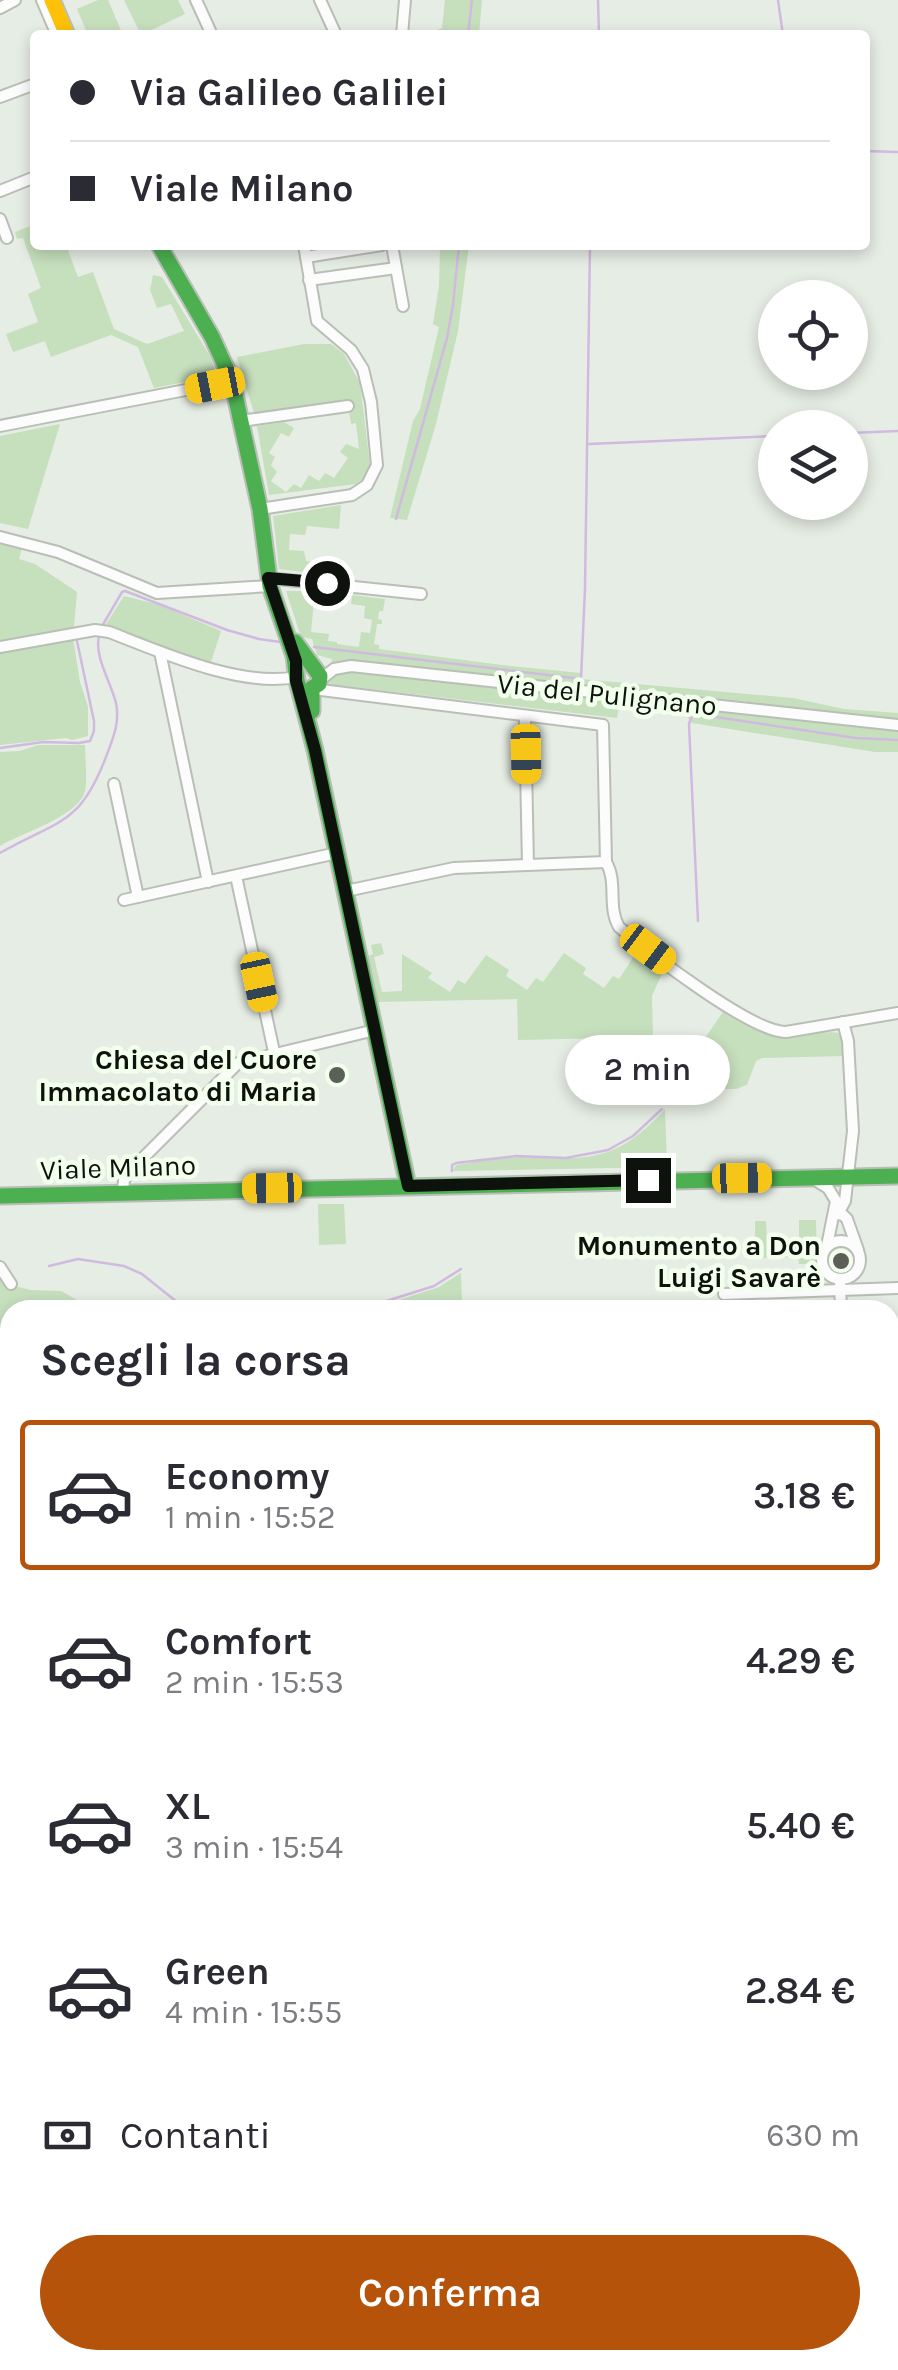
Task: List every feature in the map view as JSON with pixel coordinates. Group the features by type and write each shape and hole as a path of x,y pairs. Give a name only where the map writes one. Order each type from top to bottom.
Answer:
{"street":[{"path":"0,8 15,0"},
{"path":"42,0 53,11"},
{"path":"196,0 210,30"},
{"path":"320,0 334,30"},
{"path":"402,30 405,0"},
{"path":"0,98 30,86"},
{"path":"0,192 30,180"},
{"path":"0,220 7,238"},
{"path":"159,250 212,337 232,382 260,508 269,582 280,613 302,652 315,750 408,1186"},
{"path":"393,250 402,306"},
{"path":"260,508 352,494 367,485 376,465 371,402 363,369 351,350 318,322 304,251"},
{"path":"309,280 396,268"},
{"path":"0,426 232,382"},
{"path":"241,421 348,406"},
{"path":"0,536 70,556 157,593 269,582 420,594"},
{"path":"0,647 100,630 209,668 264,680 306,678 525,717 603,726 606,862 612,873 618,927 723,1004 777,1032 898,1013"},
{"path":"160,652 208,882"},
{"name":"Via del Pulignano","path":"306,678 351,666 898,724"},
{"path":"525,717 528,865"},
{"path":"114,784 138,897"},
{"path":"124,900 338,853"},
{"path":"346,892 454,868 606,862"},
{"path":"236,876 274,1052"},
{"path":"834,1213 845,1201 853,1131 844,1022"},
{"path":"123,1192 128,1173 233,1066 248,1058 375,1030"},
{"path":"377,1187 387,1178 398,1141"},
{"name":"Viale Milano","path":"0,1196 898,1176"},
{"path":"810,1177 833,1194 837,1203 822,1259 823,1266 841,1284 842,1300"},
{"path":"834,1213 847,1219 860,1257 858,1269 841,1284"},
{"path":"827,1248 844,1241 858,1251"},
{"path":"0,1268 11,1284"},
{"path":"724,1294 841,1284 898,1288"}],"green space":[{"path":"108,0 121,30 86,30 77,9"},
{"path":"124,0 178,0 185,14 151,30 139,30"},
{"path":"445,0 482,0 479,30 437,30 442,28"},
{"path":"30,226 30,250 68,250 78,277 93,272 114,329 147,344 184,331 171,304 157,308 150,290 153,275 162,277 210,356 217,376 154,388 138,347 111,335 51,357 45,341 13,352 6,334 38,322 28,294 41,288 23,238 17,239 15,232"},
{"path":"440,250 468,250 458,331 436,424 407,520 390,518 439,327 433,324"},
{"path":"304,344 331,344 344,354 360,383 370,466 356,484 269,495 257,426 284,422 294,428 289,437 281,433 269,453 275,457 271,465 277,472 271,481 286,492 294,484 301,488 309,475 319,481 325,473 334,478 348,458 340,452 346,444 359,449 356,423 351,424 347,400 254,413 237,357"},
{"path":"60,424 28,529 0,523 0,436"},
{"path":"341,505 339,529 307,526 305,535 290,534 289,550 304,551 306,561 320,563 319,574 279,569 273,516"},
{"path":"0,544 22,548 19,559 35,564 77,592 74,627 0,641"},
{"path":"286,591 315,591 311,632 329,634 328,641 337,644 359,647 361,632 370,633 372,620 364,618 365,606 351,604 352,595 385,599 378,619 382,624 377,624 374,644 379,649 581,673 581,679 793,698 844,709 898,713 898,752 875,752 692,723 683,712 619,706 617,718 336,685 329,689 332,659 317,655 312,639 301,637"},
{"path":"124,596 160,605 221,631 211,662 106,624"},
{"path":"73,638 88,707 88,736 0,745 0,653"},
{"path":"38,745 85,745 84,794 59,818 0,846 0,752"},
{"path":"381,943 384,954 374,957 382,992 402,991 402,954 432,973 428,978 450,992 458,980 465,984 486,955 509,970 506,976 527,990 536,978 543,982 564,953 586,968 583,974 604,988 613,976 619,979 638,950 664,969 652,996 653,1037 518,1040 517,999 378,1002 368,956 373,954 371,945"},
{"path":"723,1012 781,1038 838,1033 845,1056 762,1058 756,1061 747,1085 717,1089 717,1077 725,1077 728,1070 724,1057 699,1059 699,1076 682,1071"},
{"path":"665,1109 667,1167 453,1171 456,1165 499,1158 602,1154 633,1139"},
{"path":"318,1204 344,1204 346,1244 319,1245"},
{"path":"799,1220 816,1220 817,1264 799,1264 798,1257 755,1258 755,1221 766,1221 770,1245 799,1245"},
{"path":"0,1271 10,1285 61,1291 77,1300 0,1300"},
{"path":"461,1273 462,1300 399,1300 439,1287"}],"waterway":[{"path":"469,30 472,0"},
{"path":"598,0 599,30"},
{"path":"778,0 782,30"},
{"path":"870,151 898,152"},
{"path":"396,519 447,338 458,250"},
{"path":"314,647 581,679 590,250"},
{"path":"868,432 898,431"},
{"path":"589,444 758,437"},
{"path":"101,628 125,591 227,630 280,642"},
{"path":"0,853 65,819 96,780 117,717 99,652 99,636"},
{"path":"0,748 90,741 94,721 77,641"},
{"path":"698,921 689,724 692,715 856,738 898,740"},
{"path":"452,1171 456,1163 516,1156 566,1158 608,1150 633,1136 662,1109"},
{"path":"49,1266 78,1259 124,1266 142,1274 174,1300"},
{"path":"390,1300 434,1286 461,1269"}],"traffic: fast":[{"path":"162,250 212,337 232,381 260,509 270,586 294,656 408,1186"},
{"path":"295,642 320,676 319,684 312,688 312,711"},
{"path":"0,1196 898,1176"}],"traffic: slow":[{"path":"52,0 65,30"}],"place":[{"name":"Chiesa del Cuore Immacolato di Maria","path":"337,1075"},
{"name":"Monumento a Don Luigi Savarè","path":"841,1261"}],"route":[{"path":"327,583 268,578 296,661 296,681 315,750 408,1186 648,1180"}]}
